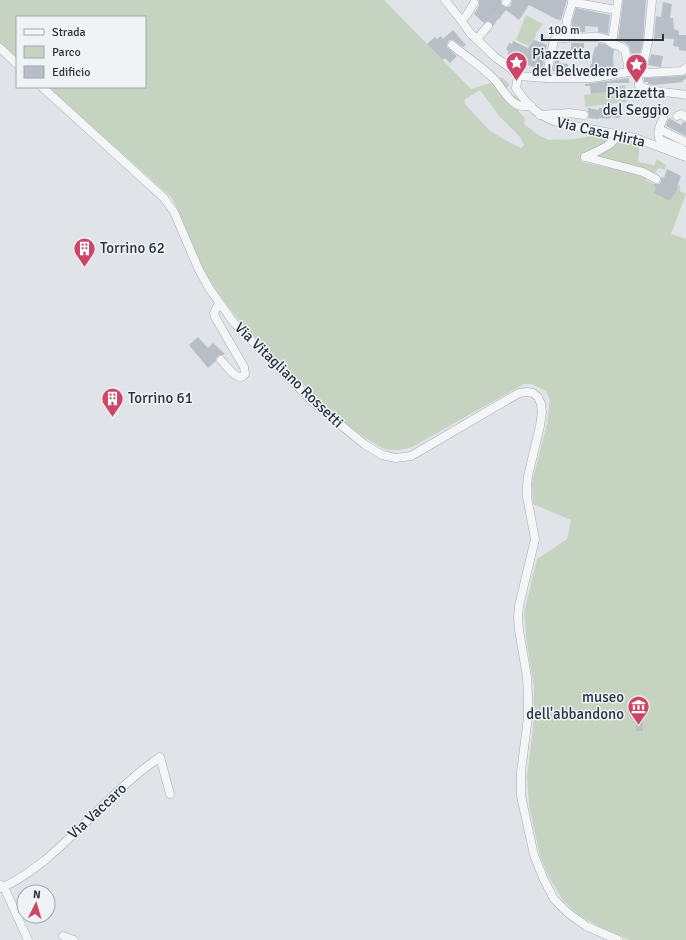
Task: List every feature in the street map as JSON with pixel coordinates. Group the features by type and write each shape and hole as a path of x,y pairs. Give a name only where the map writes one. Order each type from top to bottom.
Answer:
{"street":[{"path":"445,0 470,33 518,76 546,78 592,78 629,72 682,71 686,68"},
{"path":"611,42 618,0"},
{"path":"652,0 648,42 642,71 639,73 639,85 648,90 673,92 686,95"},
{"path":"565,38 567,20 572,1 616,10"},
{"path":"461,20 466,16 474,3"},
{"path":"477,39 488,26"},
{"path":"546,78 554,40 557,38 596,37 606,39 625,50 629,72"},
{"path":"452,45 491,76 498,83 505,94 515,103 524,106 531,106"},
{"path":"0,48 16,63"},
{"name":"Via Casa Hirta","path":"518,76 516,88 522,97 540,115 549,120 618,134 650,143 685,156"},
{"name":"Via Vitagliano Rossetti","path":"43,88 164,198 174,212 209,288 234,323 313,402 364,444 382,455 396,458 411,456 518,393 527,392 538,397 542,412 527,486 527,497 535,539 519,606 518,618 527,677 528,697 528,717 521,772 521,796 534,855 544,880 554,899 568,913 586,926 618,940"},
{"path":"540,115 569,113 584,115"},
{"path":"677,116 681,114 686,117"},
{"path":"663,119 658,132 658,137 660,140 682,149 685,156"},
{"path":"659,129 686,142"},
{"path":"618,134 611,143 585,157 643,172 656,179"},
{"path":"219,304 214,313 215,317 244,367 245,374 243,377 236,377 221,360"},
{"name":"Via Vaccaro","path":"1,886 24,876 55,851 133,777 160,758 170,794"},
{"path":"1,886 28,940"},
{"path":"62,936 74,940"}],"green space":[{"path":"0,0 384,0 471,89 494,82 502,77 509,84 507,92 522,101 519,107 519,112 525,118 524,124 538,135 549,140 575,139 608,133 614,137 580,157 582,162 638,174 645,177 646,181 654,184 653,186 656,187 653,192 675,195 678,184 680,186 680,191 686,194 671,234 686,239 686,940 629,940 601,928 577,914 562,899 549,877 540,856 529,805 527,776 533,729 534,686 527,645 524,613 537,559 567,539 571,520 533,504 532,482 547,424 550,400 546,391 532,384 524,384 412,447 397,450 382,448 350,427 337,416 249,331 224,301 207,275 172,198 49,88 146,88 146,16 16,16 16,58 0,43","holes":["480,90 500,117 520,137 524,145 521,148 489,130 466,105 464,100"]},
{"path":"526,15 543,24 529,46 516,40"},
{"path":"625,85 627,102 585,107 584,95 616,91 615,86"},
{"path":"621,137 640,142 638,162 654,165 657,159 666,165 665,170 659,168 655,174 593,156"}],"building":[{"path":"479,0 501,0 502,5 509,7 512,0 567,0 561,20 556,19 529,5 519,20 506,10 493,25 492,22 489,21 484,23 474,14 479,6"},
{"path":"623,0 646,0 643,41 638,63 634,63 635,57 631,53 629,46 618,40"},
{"path":"663,2 672,4 670,18 673,18 674,29 679,31 679,35 686,35 686,51 679,50 679,47 673,46 674,39 654,39 656,16 661,17"},
{"path":"576,8 610,15 608,34 598,32 598,27 585,26 585,32 571,32 572,21"},
{"path":"453,30 466,45 463,47 453,40 448,41 447,47 457,56 450,63 445,58 443,60 427,44 435,37 437,39 441,36 443,39"},
{"path":"534,40 547,45 542,70 517,62 518,59 507,54 509,51 506,50 509,43 512,44 513,41 528,48"},
{"path":"571,43 584,43 584,48 578,49 578,51 571,51"},
{"path":"598,43 604,44 614,50 614,69 589,72 595,47 598,46"},
{"path":"651,54 663,56 661,67 648,65"},
{"path":"556,57 560,58 559,63 568,64 568,71 553,71"},
{"path":"686,75 686,79 683,80 683,82 654,85 644,82 644,78"},
{"path":"629,78 629,83 607,83 608,92 591,94 590,86 585,86 585,84"},
{"path":"610,107 622,109 620,118 588,118 588,108 599,110 599,108 609,109"},
{"path":"669,118 681,125 683,122 686,122 686,136 666,126"},
{"path":"667,169 681,176 675,195 673,195 670,201 653,193 656,187 653,186 654,184 659,184 661,182 661,177 664,178"},
{"path":"198,337 208,348 213,343 225,354 218,356 216,361 208,368 189,345"},
{"path":"634,707 642,707 642,718 634,717"},
{"name":"museo dell'abbandono","path":"636,721 643,721 643,731 636,731"}],"tunnel":[{"path":"488,26 498,14"}],"place":[{"name":"Piazzetta del Belvedere","path":"517,82"},
{"name":"Piazzetta del Seggio","path":"636,84"},
{"name":"Torrino 62","path":"84,268"},
{"name":"Torrino 61","path":"113,418"},
{"name":"museo dell'abbandono","path":"639,726"}]}
